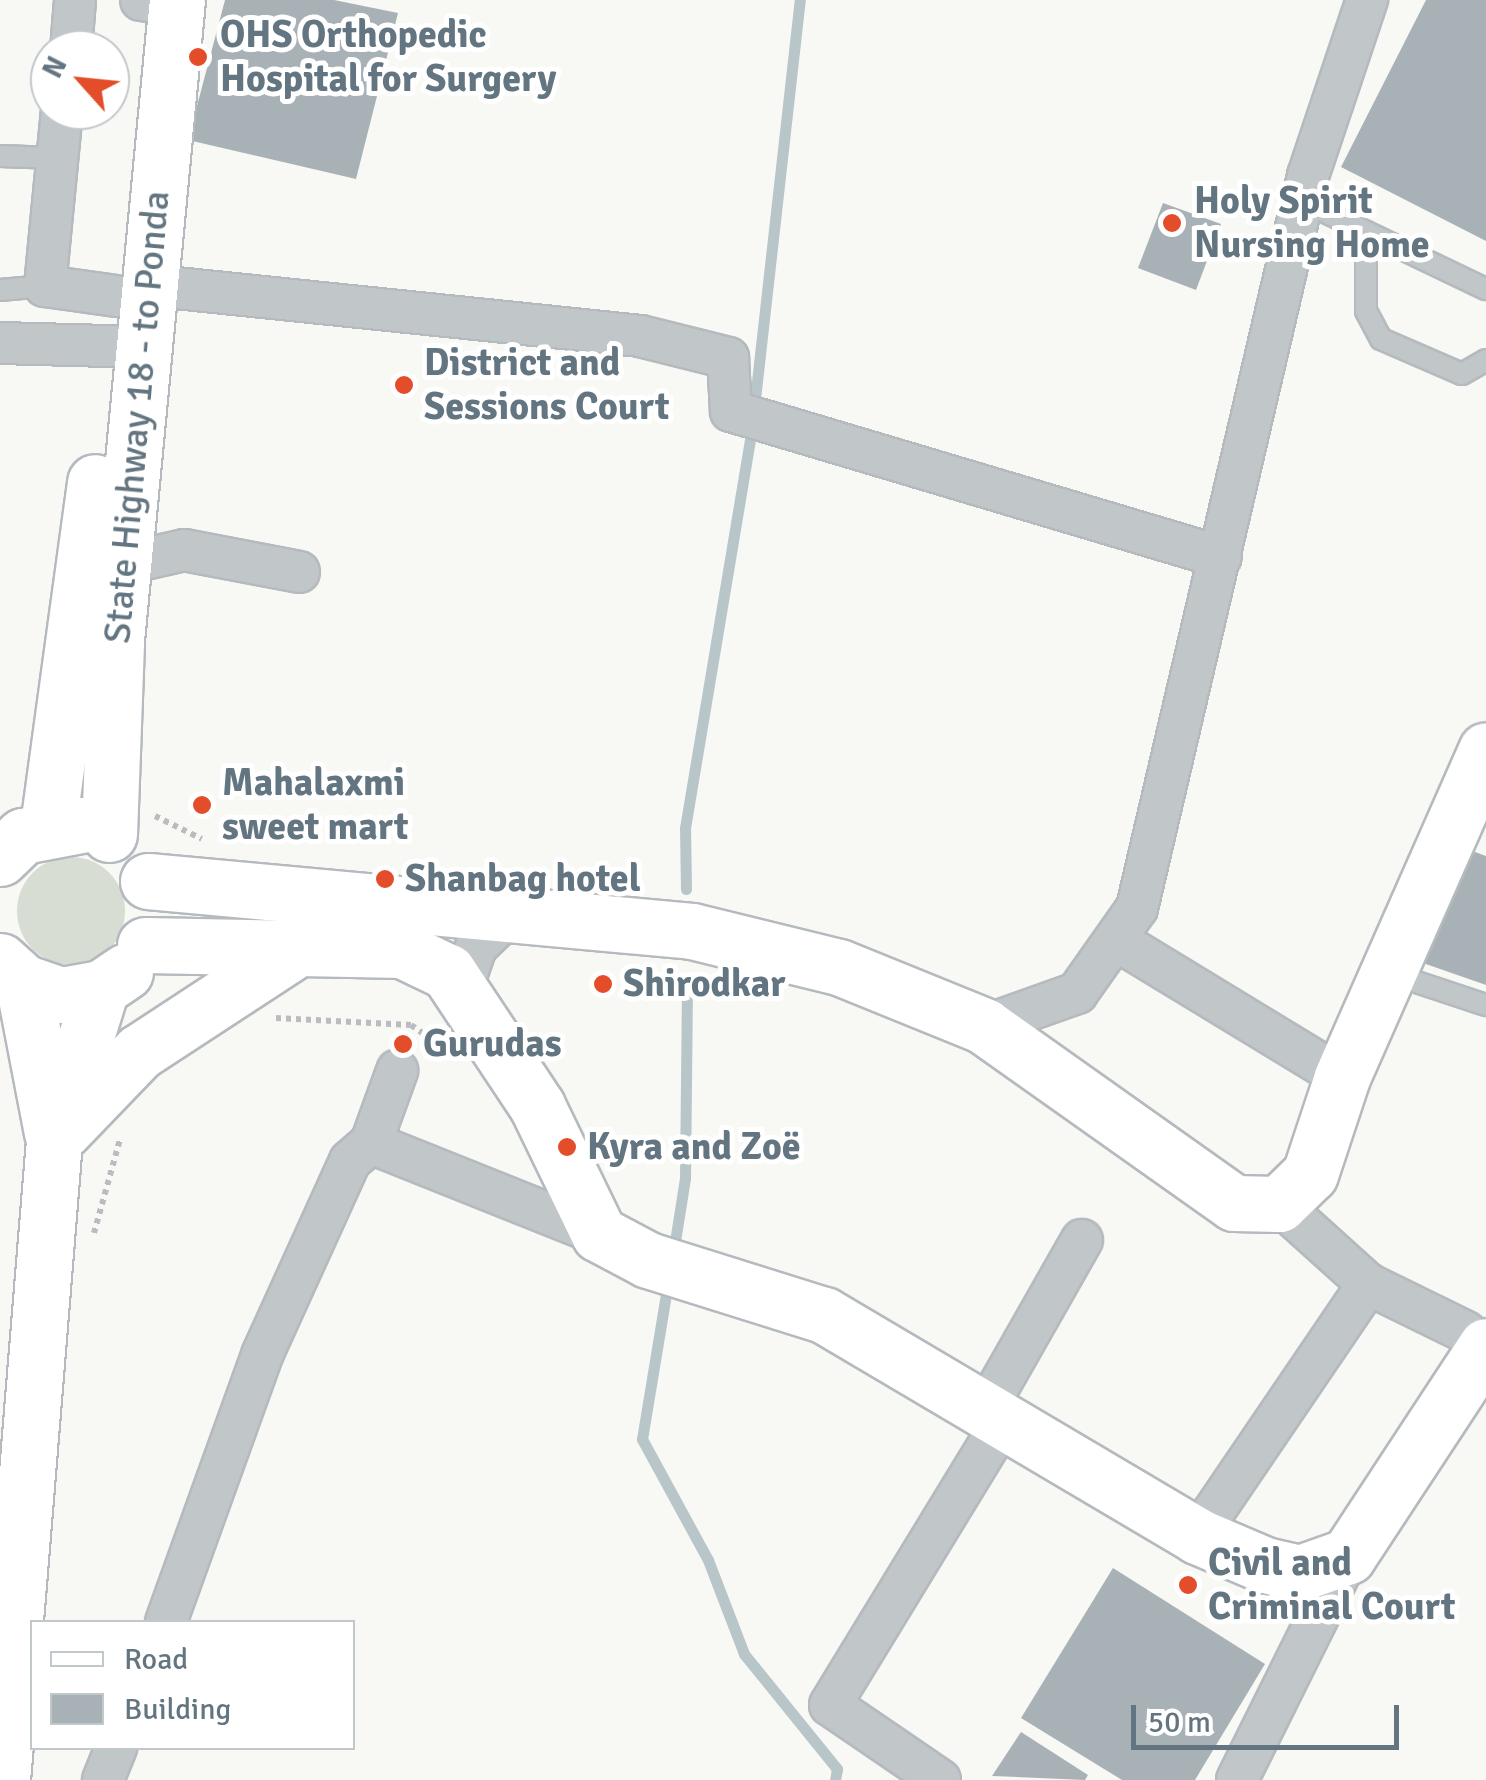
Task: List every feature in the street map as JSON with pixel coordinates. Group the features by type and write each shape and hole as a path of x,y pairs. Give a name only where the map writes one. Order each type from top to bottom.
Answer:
{"main road":[{"name":"State Highway 18 - to Ponda","path":"109,834 123,564 128,319 146,0"},
{"name":"State Highway 18 - to Ponda","path":"48,826 177,0"},
{"path":"148,881 692,931 839,967 984,1026 1234,1203 1280,1204 1310,1174 1342,1076 1486,750"},
{"path":"0,858 48,826 109,834 148,881 145,945 102,988 54,1140 2,1780"},
{"path":"145,945 304,944 402,950 448,972 537,1106 598,1234 671,1267 824,1315 997,1412 1198,1536 1300,1572 1348,1556 1477,1355"},
{"path":"54,1140 139,1052 304,944"},
{"path":"12,972 61,995 102,988"},
{"path":"12,972 54,1140"}],"street":[{"path":"72,30 75,0"},
{"path":"984,1026 1077,993 1118,941 1137,908 1160,825 1302,201 1367,0"},
{"path":"60,130 45,286 128,319"},
{"path":"0,343 128,319 640,336 728,358 731,410 1221,557"},
{"path":"123,564 184,550 299,572"},
{"path":"461,992 476,947 510,914"},
{"path":"1118,941 1342,1076"},
{"path":"167,1620 262,1355 350,1161 370,1143 397,1070"},
{"path":"370,1143 598,1234"},
{"path":"1280,1204 1368,1284 1477,1355"},
{"path":"940,1780 830,1705 997,1412 1082,1240"},
{"path":"1198,1536 1368,1284"},
{"path":"1236,1780 1348,1556"},
{"path":"102,1780 115,1750"}],"lane":[{"path":"0,156 56,158"},
{"path":"1302,201 1486,289"},
{"path":"1366,232 1366,311 1381,340 1462,374 1486,360"},
{"path":"0,290 45,286"},
{"path":"1390,974 1486,1005"}],"path":[{"path":"269,1019 411,1024 451,1053"},
{"path":"90,1246 122,1131"}],"shaded area":[{"path":"71,857 92,861 109,873 121,890 125,911 121,932 109,949 92,961 71,965 50,961 33,949 21,932 17,911 21,890 33,873 50,861"}],"building":[{"path":"225,0 334,0 398,13 356,179 188,140"},
{"path":"1426,0 1486,0 1486,241 1341,167"},
{"path":"1163,203 1221,224 1196,290 1138,268"},
{"path":"1464,848 1486,856 1486,985 1423,963"},
{"path":"1113,1568 1265,1664 1195,1780 1122,1780 1021,1718"},
{"path":"1021,1732 1088,1775 1085,1780 992,1776"}],"waterway":[{"path":"754,408 800,0"},
{"path":"686,889 685,828 752,427"},
{"path":"673,1254 685,1178 687,999"},
{"path":"668,1282 642,1439 708,1560 744,1654 837,1769 835,1780"}],"place":[{"name":"OHS Orthopedic Hospital for Surgery","path":"198,57"},
{"name":"Holy Spirit Nursing Home","path":"1172,223"},
{"name":"District and Sessions Court","path":"404,385"},
{"name":"Mahalaxmi sweet mart","path":"202,805"},
{"name":"Shanbag hotel","path":"385,879"},
{"name":"Shirodkar","path":"603,984"},
{"name":"Gurudas","path":"403,1044"},
{"name":"Kyra and Zoë","path":"567,1147"},
{"name":"Civil and Criminal Court","path":"1188,1585"}]}
